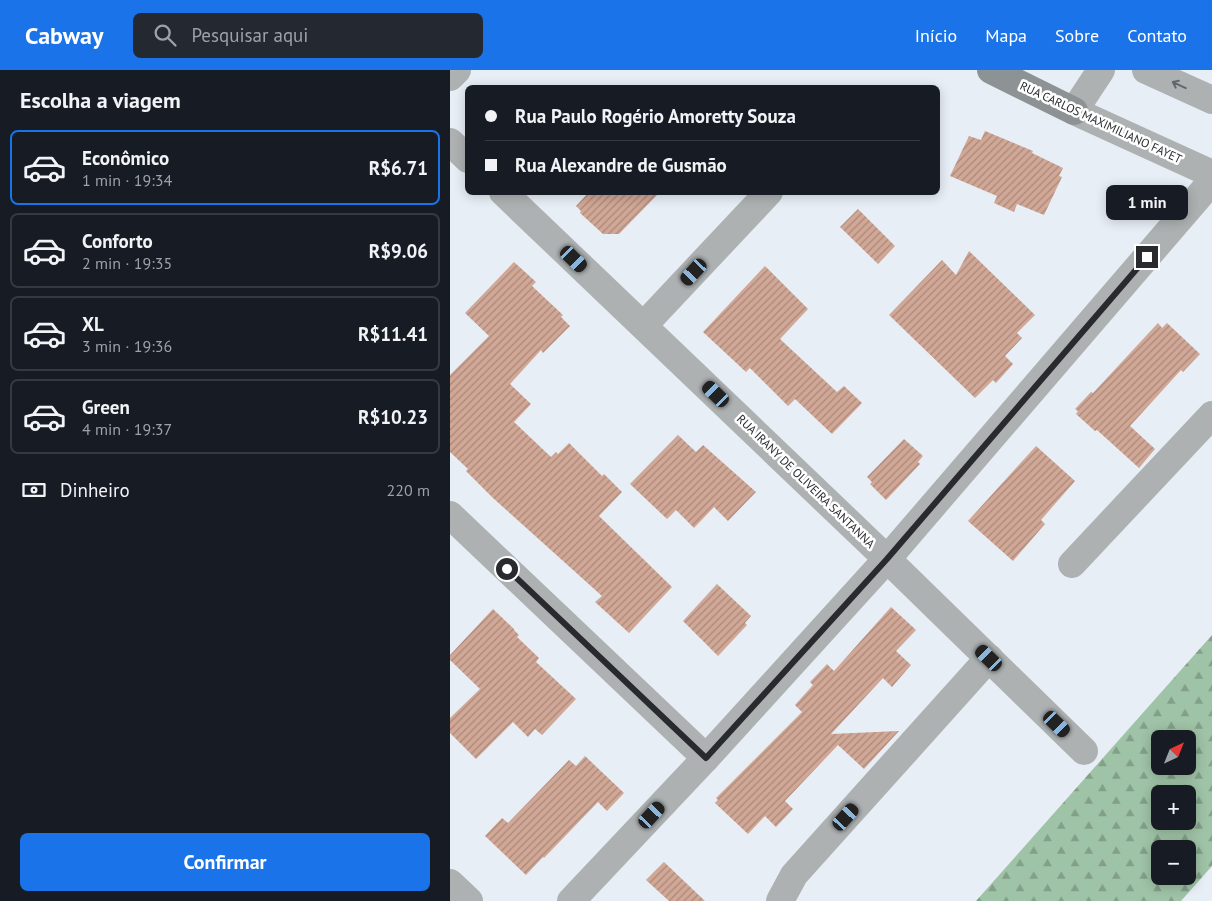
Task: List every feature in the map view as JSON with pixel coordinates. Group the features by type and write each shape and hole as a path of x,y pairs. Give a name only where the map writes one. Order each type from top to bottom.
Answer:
{"street":[{"path":"450,77 457,70"},
{"name":"RUA CARLOS MAXIMILIANO FAYET","path":"991,70 1074,111 1212,174"},
{"path":"1074,111 1101,70"},
{"path":"1146,70 1212,100"},
{"path":"450,142 465,156"},
{"path":"571,901 706,758 887,559 1212,182"},
{"name":"RUA IRANY DE OLIVEIRA SANTANNA","path":"506,195 644,325 1084,751"},
{"path":"644,325 766,195"},
{"path":"1072,564 1212,415"},
{"path":"450,515 706,758"},
{"path":"780,901 794,875 989,658"},
{"path":"450,883 469,901"}],"green space":[{"path":"1212,635 1212,866 1196,884 1196,840 1151,840 1151,885 1195,885 1181,901 976,901"}],"building":[{"path":"985,131 1033,151 1032,153 1063,168 1059,176 1062,177 1044,215 1017,204 1014,212 994,203 997,196 950,176 969,136 981,140"},
{"path":"586,195 657,195 619,234 603,234 580,213 581,211 576,206"},
{"path":"858,209 895,246 878,264 840,227"},
{"path":"969,251 1035,315 1017,333 1022,338 1005,356 1013,364 996,383 993,380 975,398 889,315 942,260 956,275"},
{"path":"514,262 536,282 532,286 563,315 561,317 570,326 543,353 541,350 510,384 531,404 514,422 551,457 556,452 558,454 569,443 602,476 604,474 622,492 599,516 672,587 629,633 595,602 602,596 493,498 466,471 468,469 450,452 450,375 489,336 465,313"},
{"path":"765,266 808,309 780,339 837,392 844,386 862,403 832,434 795,399 788,406 750,368 746,372 703,332"},
{"path":"1158,323 1162,328 1167,323 1200,354 1183,372 1181,370 1130,426 1155,449 1139,468 1097,430 1095,431 1076,414 1078,411 1075,409 1091,392 1093,393"},
{"path":"678,435 696,452 703,445 756,492 728,521 714,507 694,528 676,510 667,519 630,484"},
{"path":"904,439 923,456 918,462 920,464 886,500 870,484 872,482 867,477"},
{"path":"1036,446 1075,481 1041,520 1045,524 1013,561 968,521"},
{"path":"717,584 751,616 745,623 747,625 718,656 683,621"},
{"path":"891,607 916,630 896,651 911,665 892,687 883,678 831,734 899,731 864,769 838,745 785,801 793,809 776,827 765,816 748,834 715,803 718,800 716,798 802,712 795,705 813,685 810,682 827,664 834,671"},
{"path":"493,609 514,629 519,635 517,637 539,658 536,662 576,699 542,735 535,729 528,737 513,722 476,759 450,733 450,718 480,689 450,660 450,655"},
{"path":"585,756 624,793 607,811 598,802 526,875 485,836 502,818 508,823 569,760 576,766"},
{"path":"664,862 705,901 669,901 646,880"}],"route":[{"path":"507,569 706,758 887,559 1147,257"}]}
